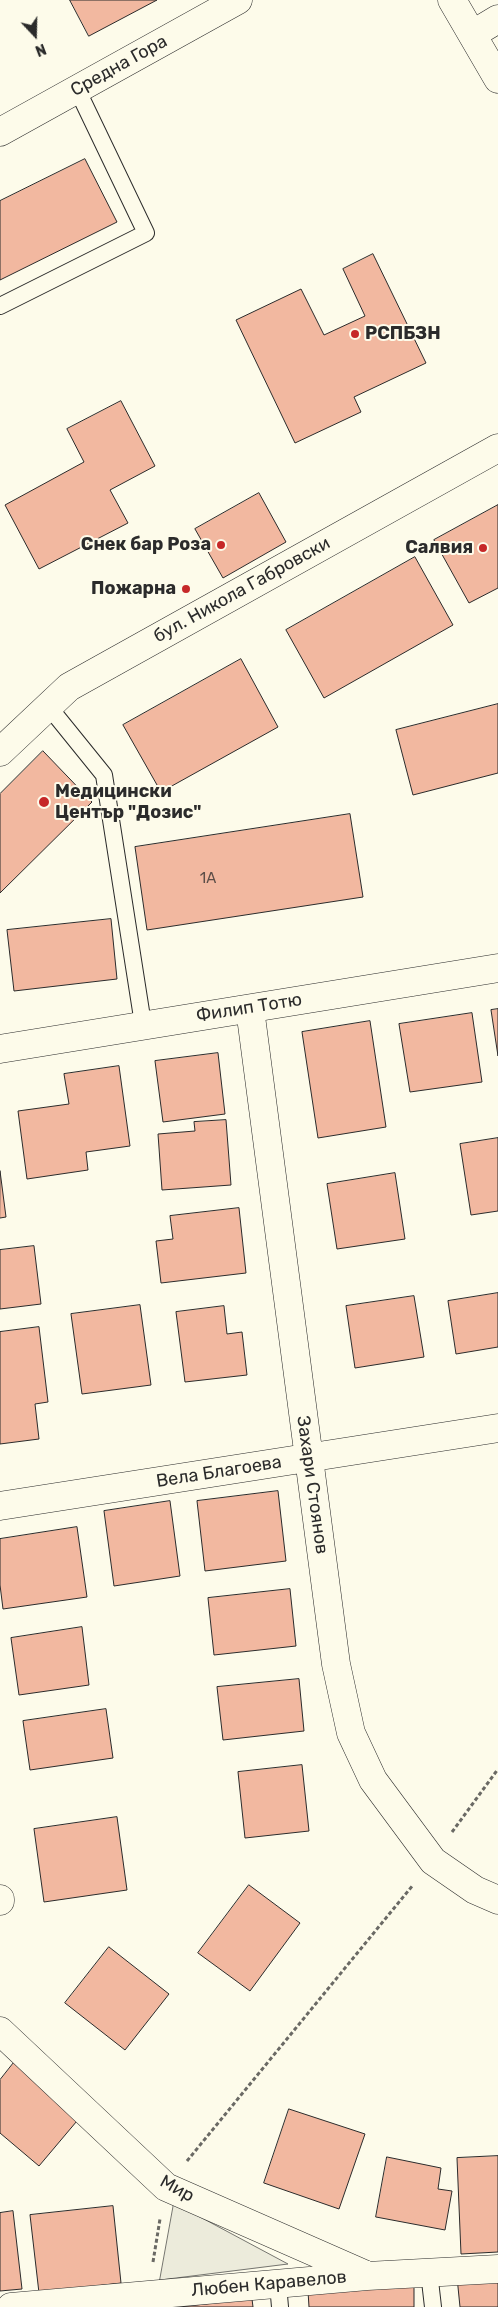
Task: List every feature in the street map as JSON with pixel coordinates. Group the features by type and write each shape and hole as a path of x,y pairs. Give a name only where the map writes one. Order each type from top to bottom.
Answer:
{"street":[{"name":"Средна Гора","path":"0,132 238,0"},
{"path":"452,0 498,80"},
{"path":"473,34 498,19"},
{"name":"бул. Никола Габровски","path":"0,752 69,687 498,448"},
{"name":"Филип Тотю","path":"0,1049 143,1024 250,1009 498,968"},
{"name":"Захари Стоянов","path":"250,1009 336,1664 351,1733 373,1780 433,1861 475,1890 498,1900"},
{"name":"Вела Благоева","path":"0,1506 498,1428"},
{"name":"Мир","path":"0,2031 166,2187 367,2276"},
{"name":"Любен Каравелов","path":"11,2307 147,2295 279,2295 367,2276 498,2269"}],"lane":[{"path":"0,306 146,233 78,89"},
{"path":"49,707 104,775 143,1024"},
{"path":"429,2272 433,2307"}],"path":[{"path":"456,1825 498,1769"},
{"path":"147,2295 166,2187 433,1861"}],"shaded area":[{"path":"174,2203 288,2264 160,2280"}],"building":[{"path":"70,0 157,0 89,36"},
{"path":"85,159 117,222 0,280 0,201"},
{"path":"373,254 426,363 354,397 361,412 295,443 236,320 301,289 324,335 365,316 343,269"},
{"path":"121,401 155,466 110,490 128,523 39,569 5,505 84,462 67,429"},
{"path":"259,493 286,542 223,578 195,529"},
{"path":"498,505 498,588 469,603 434,540"},
{"path":"415,557 453,625 324,698 286,630"},
{"path":"241,659 278,727 161,792 123,725"},
{"path":"498,704 498,773 413,795 396,730"},
{"path":"43,751 92,802 0,893 0,794"},
{"path":"350,814 363,897 147,930 135,847"},
{"path":"111,919 117,979 14,991 7,930"},
{"path":"498,1009 498,1056 491,1010"},
{"path":"472,1013 482,1082 410,1092 399,1024"},
{"path":"370,1021 386,1127 318,1138 302,1032"},
{"path":"218,1053 225,1114 163,1122 155,1061"},
{"path":"119,1066 130,1146 86,1152 88,1170 27,1179 18,1111 69,1104 64,1074"},
{"path":"226,1120 231,1185 162,1190 158,1134 195,1131 194,1122"},
{"path":"498,1138 498,1211 471,1215 460,1144"},
{"path":"0,1171 6,1217 0,1218"},
{"path":"395,1173 405,1239 337,1249 327,1184"},
{"path":"239,1208 246,1273 161,1283 156,1241 173,1239 170,1216"},
{"path":"34,1246 41,1304 0,1309 0,1250"},
{"path":"498,1293 498,1347 456,1354 448,1301"},
{"path":"414,1296 424,1357 355,1368 346,1306"},
{"path":"140,1305 151,1385 82,1394 71,1314"},
{"path":"224,1306 227,1334 242,1332 247,1375 185,1382 176,1312"},
{"path":"39,1327 48,1402 35,1404 39,1439 0,1444 0,1332"},
{"path":"278,1491 286,1561 205,1571 197,1501"},
{"path":"170,1501 180,1576 114,1586 104,1511"},
{"path":"77,1527 87,1597 3,1609 0,1585 0,1539"},
{"path":"290,1589 296,1646 214,1655 208,1598"},
{"path":"82,1627 89,1685 19,1695 11,1638"},
{"path":"299,1679 304,1731 223,1740 217,1687"},
{"path":"106,1709 113,1758 30,1770 23,1721"},
{"path":"302,1765 309,1831 245,1838 238,1772"},
{"path":"117,1817 127,1890 44,1902 34,1829"},
{"path":"249,1885 300,1923 250,1991 198,1953"},
{"path":"109,1947 169,1994 125,2050 65,2003"},
{"path":"16,2060 82,2115 39,2166 0,2133 0,2080"},
{"path":"289,2109 365,2134 339,2209 264,2183"},
{"path":"498,2156 498,2252 461,2254 457,2158"},
{"path":"387,2157 441,2168 438,2189 452,2191 445,2230 376,2217"},
{"path":"113,2206 121,2283 39,2293 30,2215"},
{"path":"13,2211 22,2289 0,2291 0,2213"},
{"path":"498,2275 498,2307 460,2307 457,2277"},
{"path":"414,2286 414,2307 309,2307 308,2291"},
{"path":"252,2299 253,2307 179,2307"}],"place":[{"name":"РСПБЗН","path":"355,334"},
{"name":"Снек бар Роза","path":"221,545"},
{"name":"Салвия","path":"483,548"},
{"name":"Пожарна","path":"186,589"},
{"name":"Медицински Център \"Дозис\"","path":"44,802"}]}
